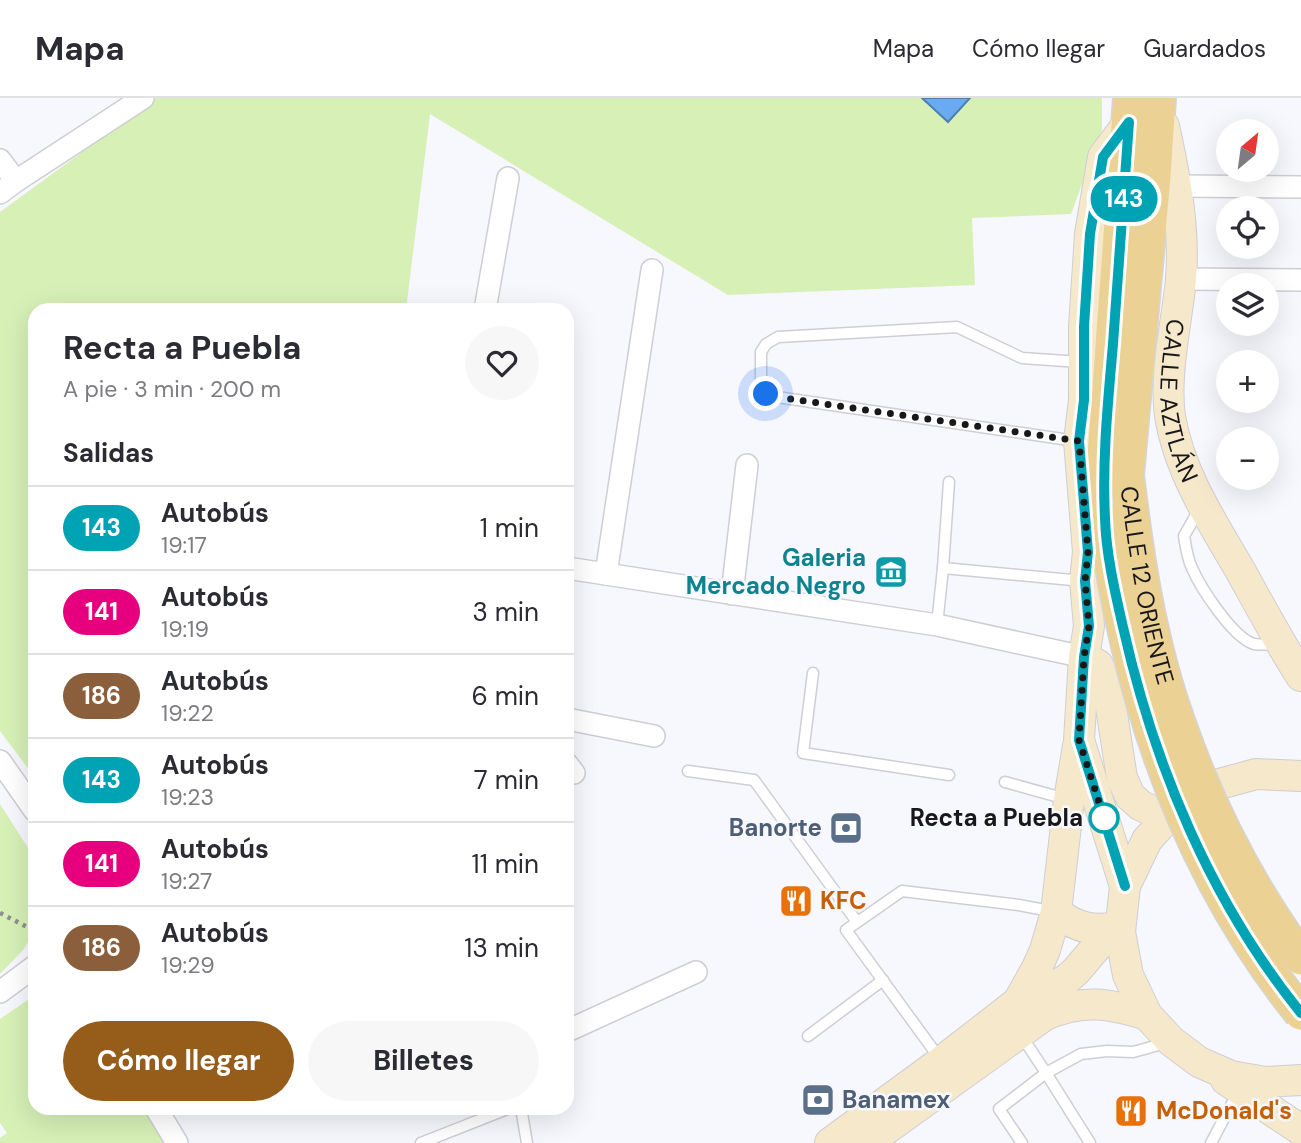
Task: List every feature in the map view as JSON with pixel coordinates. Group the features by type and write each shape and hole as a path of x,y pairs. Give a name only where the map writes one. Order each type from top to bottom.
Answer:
{"main road":[{"name":"CALLE AZTLÁN","path":"1159,98 1182,232 1181,279 1169,389 1170,415 1183,463 1202,505 1301,676"},
{"name":"CALLE 12 ORIENTE","path":"1159,98 1127,475 1143,586 1164,678 1199,777 1223,830 1272,916 1301,958"},
{"name":"CALLE 12 ORIENTE","path":"1125,886 1079,740 1084,657 1089,626 1085,581 1088,552 1079,441 1084,400 1083,362 1090,234 1103,157 1130,110"},
{"name":"CALLE 12 ORIENTE","path":"1130,110 1104,457 1105,520 1117,598 1130,661 1149,724 1177,800 1230,909 1259,956 1301,1013"},
{"path":"1084,657 1098,665 1107,682 1122,778 1130,796 1150,810 1162,813 1173,811"},
{"path":"1018,1002 1045,950 1056,912 1079,740"},
{"path":"1301,776 1256,774 1212,786 1173,811 1147,840 1125,886 1120,930 1128,975 1147,1015 1171,1041 1199,1062 1301,1130"},
{"path":"1056,912 1064,919 1084,928 1120,930"},
{"path":"830,1143 1018,1002 1067,979 1099,944 1120,930"},
{"path":"867,1143 1045,1016 1074,1005 1090,1004 1109,1004 1147,1015"},
{"path":"1199,1062 1231,1076 1265,1082 1301,1080"}],"street":[{"path":"0,160 8,187 143,98"},
{"path":"486,303 508,178"},
{"path":"1175,186 1301,187"},
{"path":"606,574 652,270"},
{"path":"1181,279 1301,280"},
{"path":"732,594 747,465"},
{"path":"574,569 937,625 1084,657"},
{"path":"574,720 654,736"},
{"path":"0,761 28,801"},
{"path":"0,992 28,971"},
{"path":"574,1028 696,972"},
{"path":"160,1115 177,1143"}],"lane":[{"path":"1079,441 766,394 761,387 761,352 766,344 778,337 957,327 1022,358 1083,362"},
{"path":"937,625 949,482"},
{"path":"1202,505 1184,536 1191,567 1203,590 1236,631 1252,643 1282,645"},
{"path":"943,568 1085,581"},
{"path":"813,673 803,753 949,775"},
{"path":"688,771 754,780 858,922"},
{"path":"1006,782 1069,800"},
{"path":"942,1061 846,930 902,891 1056,912"},
{"path":"808,1036 883,980"},
{"path":"1020,1032 1090,1143"},
{"path":"1022,1143 999,1109 1046,1073 1081,1054 1133,1052 1171,1041"},
{"path":"1211,1143 1239,1090"},
{"path":"421,1143 492,1115"},
{"path":"522,1115 527,1143"}],"path":[{"path":"0,913 28,927"}],"green space":[{"path":"156,98 1102,98 1102,130 1071,214 972,218 975,285 728,295 430,114 407,303 28,303 28,768 0,731 0,212"},
{"path":"0,804 28,848 28,942 0,974"},
{"path":"28,1000 28,1115 155,1115 174,1143 0,1143 0,1138 7,1133 0,1123 0,1019"}],"water":[{"path":"922,98 970,98 948,122"}],"bus line":[{"name":"143","path":"1125,886 1079,740 1084,657 1089,626 1085,581 1088,552 1079,441 1084,400 1084,327 1090,234 1103,157 1129,122 1104,457 1105,520 1119,610 1145,712 1182,812 1230,909 1259,956 1301,1013"}],"place":[{"name":"Galeria Mercado Negro","path":"891,572"},
{"name":"Recta a Puebla","path":"1104,818"},
{"name":"Banorte","path":"846,828"},
{"name":"KFC","path":"796,901"},
{"name":"Banamex","path":"818,1100"},
{"name":"McDonald's","path":"1131,1111"}],"route":[{"path":"766,394 1079,441 1088,552 1085,581 1089,626 1084,657 1079,740 1104,818"}]}
